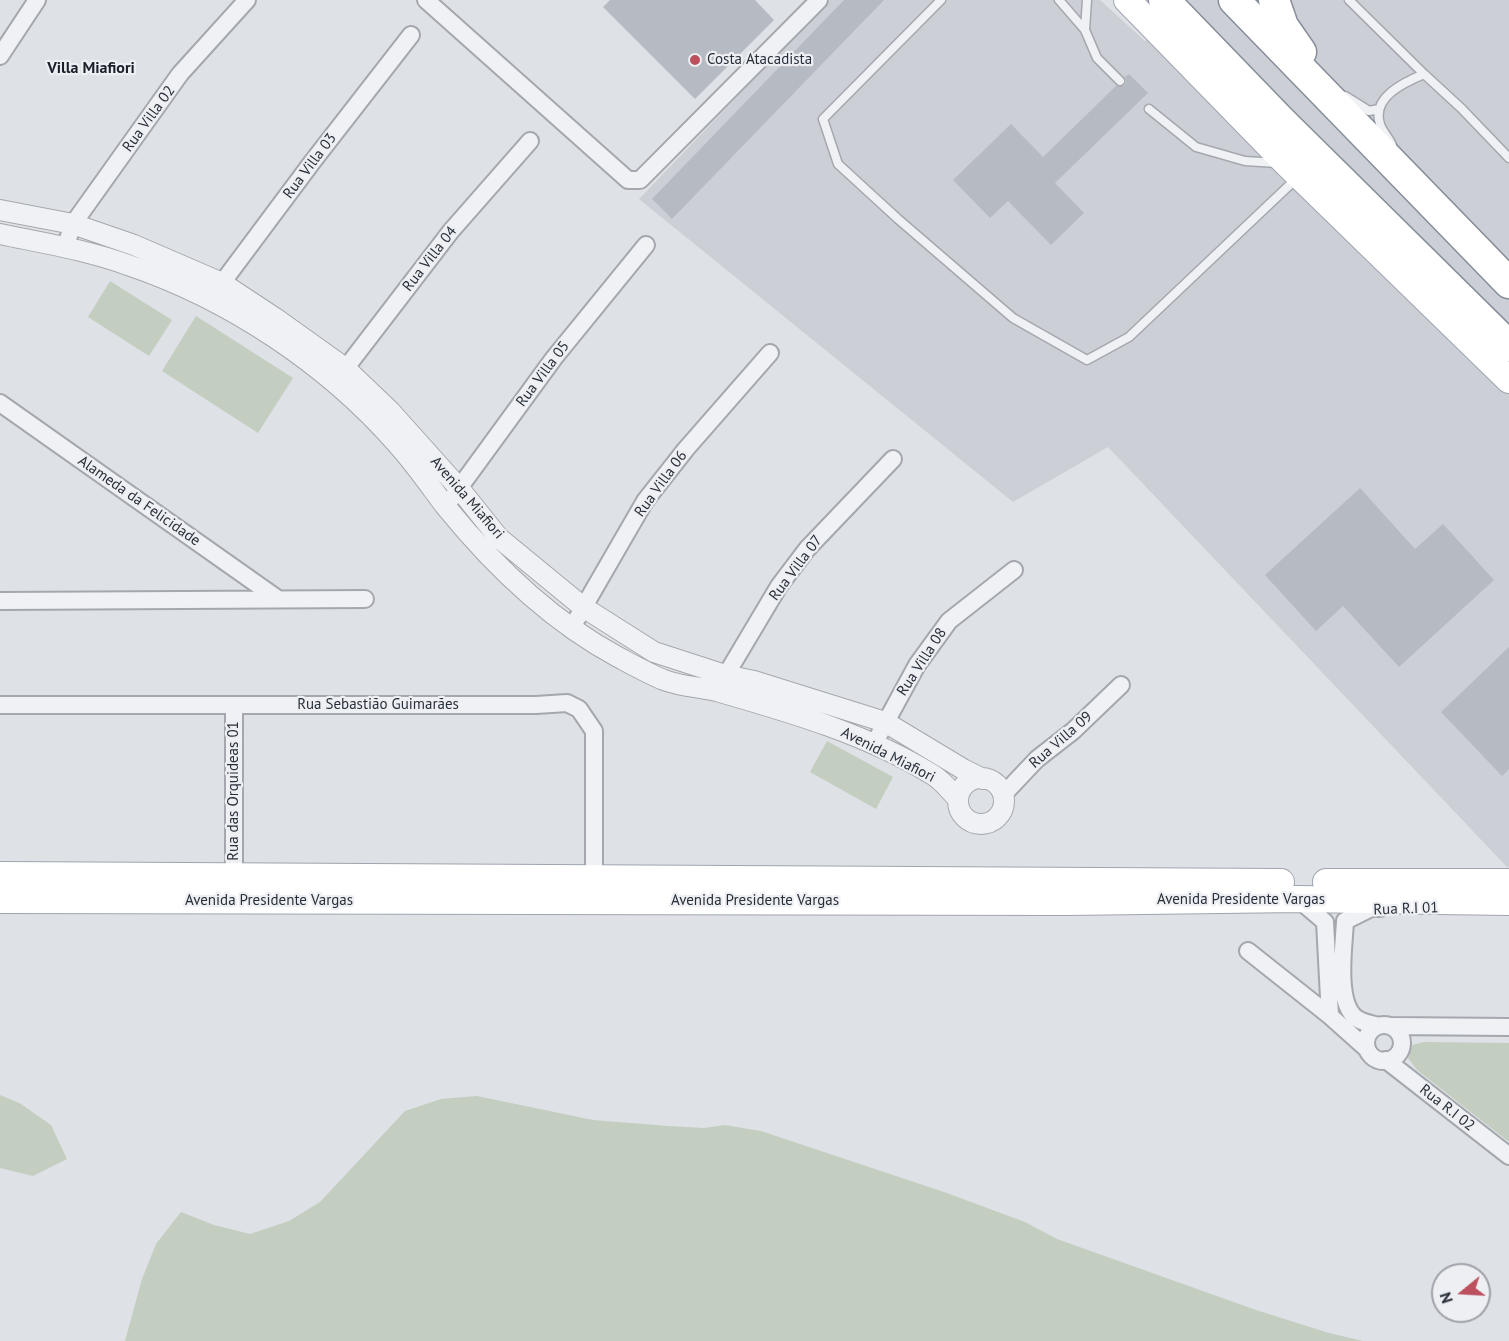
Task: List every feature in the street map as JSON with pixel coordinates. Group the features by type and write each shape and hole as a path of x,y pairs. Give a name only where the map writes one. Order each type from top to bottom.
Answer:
{"highway":[{"path":"1164,0 1281,122 1509,346"},
{"path":"1234,0 1509,283"},
{"path":"1275,0 1283,26 1299,49 1460,216 1472,243"}],"main road":[{"path":"1127,0 1293,169 1509,380"},
{"name":"Avenida Presidente Vargas","path":"0,875 594,879 1067,902 1298,899 1497,902"},
{"name":"Avenida Presidente Vargas","path":"0,900 1509,882"}],"street":[{"path":"0,56 37,0"},
{"name":"Rua Villa 02","path":"65,248 73,224 180,74 247,0"},
{"path":"426,0 628,180 640,180 819,0"},
{"name":"Rua Villa 03","path":"218,292 313,161 411,35"},
{"name":"Rua Villa 04","path":"340,376 452,231 530,141"},
{"name":"Avenida Miafiori","path":"0,210 73,224 134,245 218,292 292,350 340,376 390,411 499,538 583,607 654,652 721,683 874,744 936,777 958,799"},
{"name":"Avenida Miafiori","path":"0,234 129,265 218,292"},
{"name":"Rua Villa 05","path":"446,506 554,358 646,245"},
{"name":"Rua Villa 06","path":"571,629 645,501 686,449 770,352"},
{"name":"Avenida Miafiori","path":"340,376 396,442 474,541 515,582 571,629 616,656 665,681 721,683 754,681 885,722 963,769 983,778"},
{"name":"Alameda da Felicidade","path":"0,403 279,599"},
{"name":"Rua Villa 07","path":"721,683 780,586 807,549 893,459"},
{"name":"Rua Villa 08","path":"874,744 918,664 949,621 1014,570"},
{"path":"0,601 365,599"},
{"name":"Rua Villa 09","path":"1003,795 1037,759 1073,731 1121,685"},
{"name":"Rua Sebastião Guimarães","path":"0,705 536,705 567,702 579,710 594,731 594,879"},
{"name":"Rua das Orquideas 01","path":"234,705 234,876"},
{"path":"983,778 992,781 1003,795 1004,804 1001,812 987,823 978,824 970,821 963,816 959,808 958,799 961,790 975,779 983,778"},
{"path":"1298,899 1325,922 1345,921 1344,997 1354,1017 1366,1023 1385,1026 1509,1027"},
{"name":"Rua R.I 01","path":"1345,921 1371,908 1475,908 1497,902"},
{"path":"1325,922 1330,1016"},
{"path":"1248,951 1330,1016 1375,1058 1386,1060 1396,1056 1401,1043 1400,1035 1385,1026"},
{"path":"1367,1049 1366,1038 1369,1032 1385,1026"},
{"path":"1401,1043 1425,1026"},
{"name":"Rua R.I 02","path":"1386,1060 1509,1156"}],"lane":[{"path":"941,0 823,119 838,164 1013,318 1087,360 1129,337 1293,169"},
{"path":"1059,0 1085,30 1097,58 1120,81"},
{"path":"1085,30 1087,0"},
{"path":"1349,0 1461,108 1509,158"},
{"path":"1393,146 1380,124 1379,109 1383,100 1403,83 1424,74"},
{"path":"1344,95 1369,111 1379,109"},
{"path":"1149,110 1196,147 1245,161 1293,169"}],"shaded area":[{"path":"830,0 1100,0 1145,41 1185,0 1509,0 1509,867 1108,447 1013,502 639,199"}],"green space":[{"path":"110,281 172,320 149,356 88,317"},
{"path":"196,316 293,378 258,433 162,371"},
{"path":"827,741 893,777 876,809 810,772"},
{"path":"1424,1042 1509,1043 1509,1142 1417,1070 1408,1058 1412,1045"},
{"path":"0,1095 21,1104 51,1125 67,1159 33,1176 0,1168"},
{"path":"477,1096 593,1120 704,1128 725,1125 761,1131 944,1192 1025,1222 1057,1239 1256,1310 1363,1341 125,1341 142,1279 156,1244 181,1212 214,1225 250,1234 289,1221 320,1202 405,1111 441,1099"}],"building":[{"name":"Costa Atacadista","path":"610,0 755,0 774,20 695,99 603,7"},
{"path":"844,0 884,0 672,219 652,199"},
{"path":"1129,74 1148,93 1055,183 1084,213 1051,245 1008,201 990,218 953,180 1011,124 1043,157 1116,86 1124,86 1125,77"},
{"path":"1360,488 1415,549 1443,524 1494,580 1399,667 1343,606 1316,631 1265,575"},
{"path":"1509,647 1509,769 1502,776 1441,712"}],"place":[{"name":"Costa Atacadista","path":"695,60"}],"district":[{"name":"Villa Miafiori","path":"91,68"}]}
